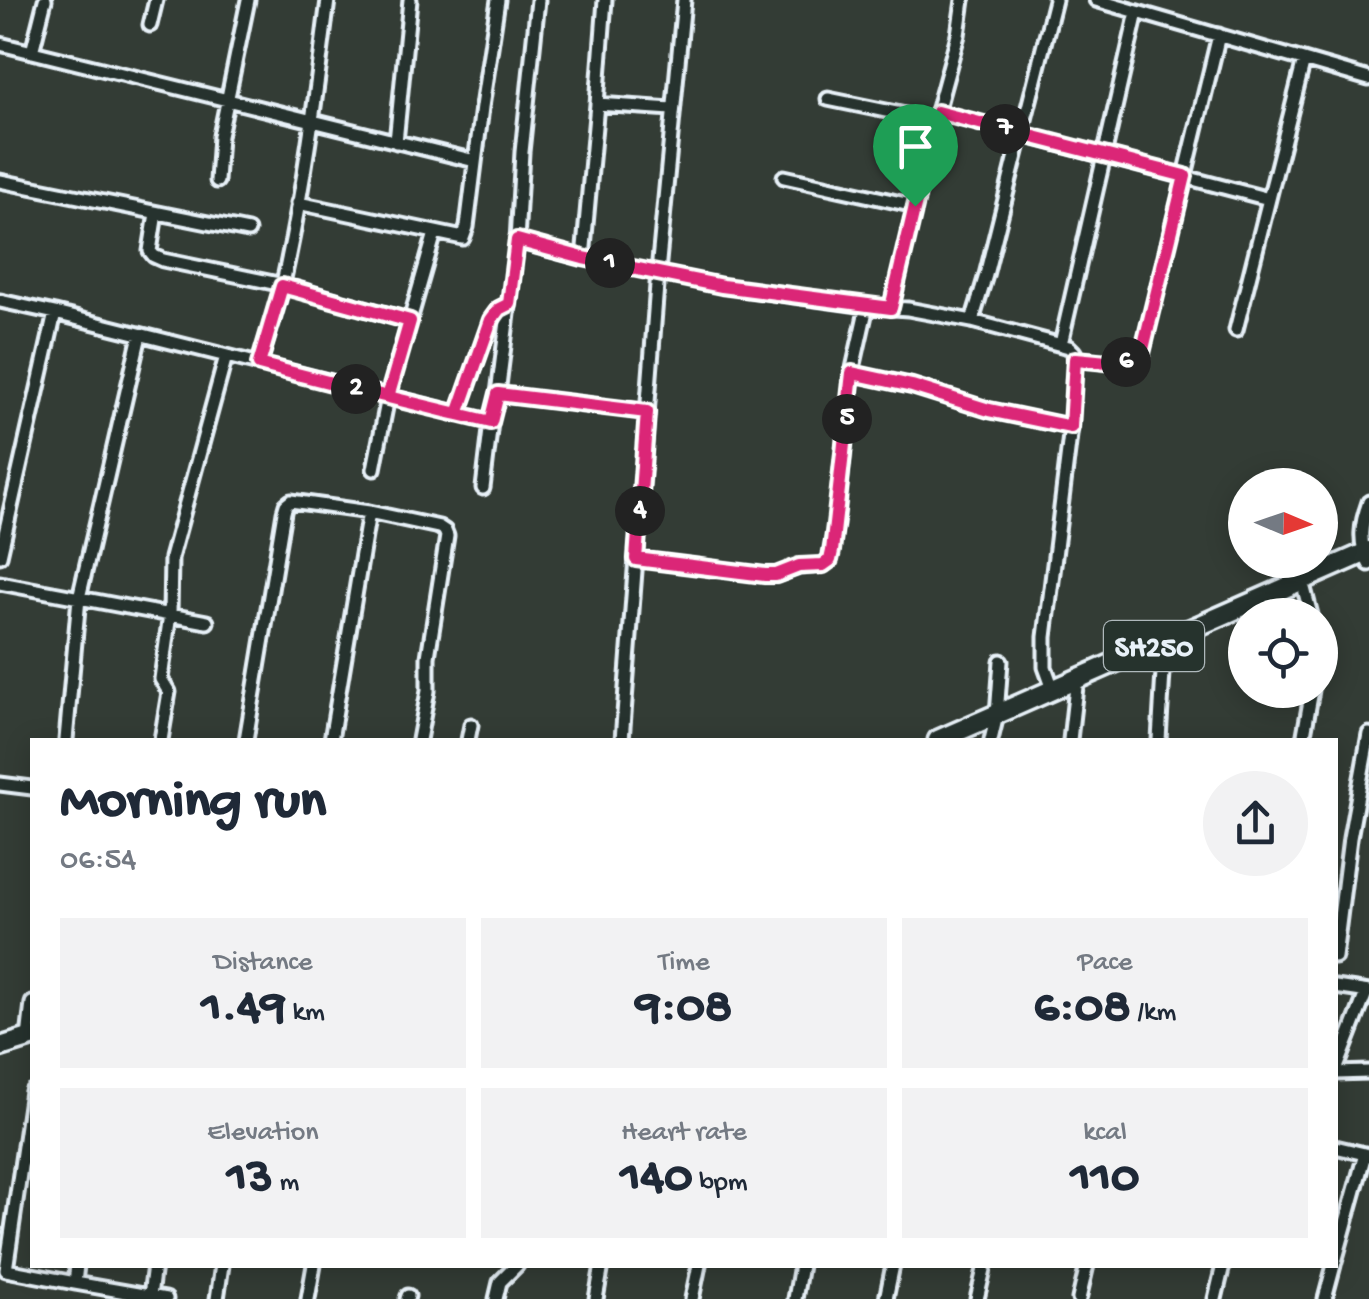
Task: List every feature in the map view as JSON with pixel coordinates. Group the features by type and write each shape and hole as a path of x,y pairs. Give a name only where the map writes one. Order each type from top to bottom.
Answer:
{"main road":[{"name":"SH250","path":"943,738 1302,580 1367,556"},
{"path":"0,1047 30,1038"}],"street":[{"path":"32,52 45,0"},
{"path":"150,25 156,0"},
{"path":"218,180 220,136 248,0"},
{"path":"259,364 282,286 298,203 328,0"},
{"path":"396,142 410,0"},
{"path":"298,203 463,238 498,0"},
{"path":"483,488 517,240 538,0"},
{"path":"583,258 605,0"},
{"path":"622,738 658,272 684,0"},
{"path":"891,308 958,35 963,0"},
{"path":"972,321 1055,0"},
{"path":"1096,0 1369,79"},
{"path":"1062,344 1137,12"},
{"path":"1075,359 1127,362 1141,357 1219,35"},
{"path":"0,44 475,161"},
{"path":"1236,330 1304,60"},
{"path":"828,99 1022,133 1269,198"},
{"path":"597,104 672,108"},
{"path":"784,177 915,206"},
{"path":"0,181 248,232"},
{"path":"156,213 150,245 154,256 410,321"},
{"path":"374,469 388,397 434,234"},
{"path":"517,240 583,258 750,290 908,308 1062,344 1074,352 1071,427 1044,637 1045,668 1053,689"},
{"path":"0,301 491,422"},
{"path":"458,414 491,320 509,304"},
{"path":"636,559 765,575 799,566 823,565 830,560 852,373 867,306"},
{"path":"0,556 56,312"},
{"path":"66,738 79,598 140,335"},
{"path":"161,738 169,700 162,679 170,614 171,558 226,356"},
{"path":"852,373 912,386 989,410 1071,427"},
{"path":"498,394 647,412"},
{"path":"246,738 286,505 290,501 369,512 446,531 419,738"},
{"path":"1367,556 1361,535 1369,502"},
{"path":"332,738 369,512"},
{"path":"1302,580 1307,598"},
{"path":"0,583 207,622"},
{"path":"1158,738 1163,672 1160,643"},
{"path":"991,738 1001,661"},
{"path":"1070,738 1077,678"},
{"path":"1303,738 1309,708"},
{"path":"468,738 471,726"},
{"path":"1338,933 1369,734"},
{"path":"0,784 30,788"},
{"path":"1338,988 1368,992 1338,1066"},
{"path":"1338,1073 1369,1072"},
{"path":"30,1103 3,1269 166,1299"},
{"path":"1338,1147 1367,1154 1338,1254"},
{"path":"75,1283 78,1268"},
{"path":"150,1296 154,1268"},
{"path":"217,1299 222,1268"},
{"path":"308,1299 313,1268"},
{"path":"496,1299 500,1282 514,1268"},
{"path":"596,1299 601,1268"},
{"path":"692,1299 698,1268"},
{"path":"795,1299 801,1268"},
{"path":"886,1299 893,1268"},
{"path":"978,1299 983,1268"},
{"path":"1079,1299 1085,1268"},
{"path":"1215,1299 1222,1268"},
{"path":"1325,1299 1334,1268"}],"route":[{"path":"915,206 891,308 722,286 583,258 517,240 509,304 491,320 458,414 388,397 259,364 282,286 410,321 388,397 491,422 498,394 647,412 636,559 765,575 799,566 823,565 830,560 832,551 852,373 892,380 1020,418 1071,427 1075,359 1127,362 1141,357 1185,176 937,112 915,206"}]}
